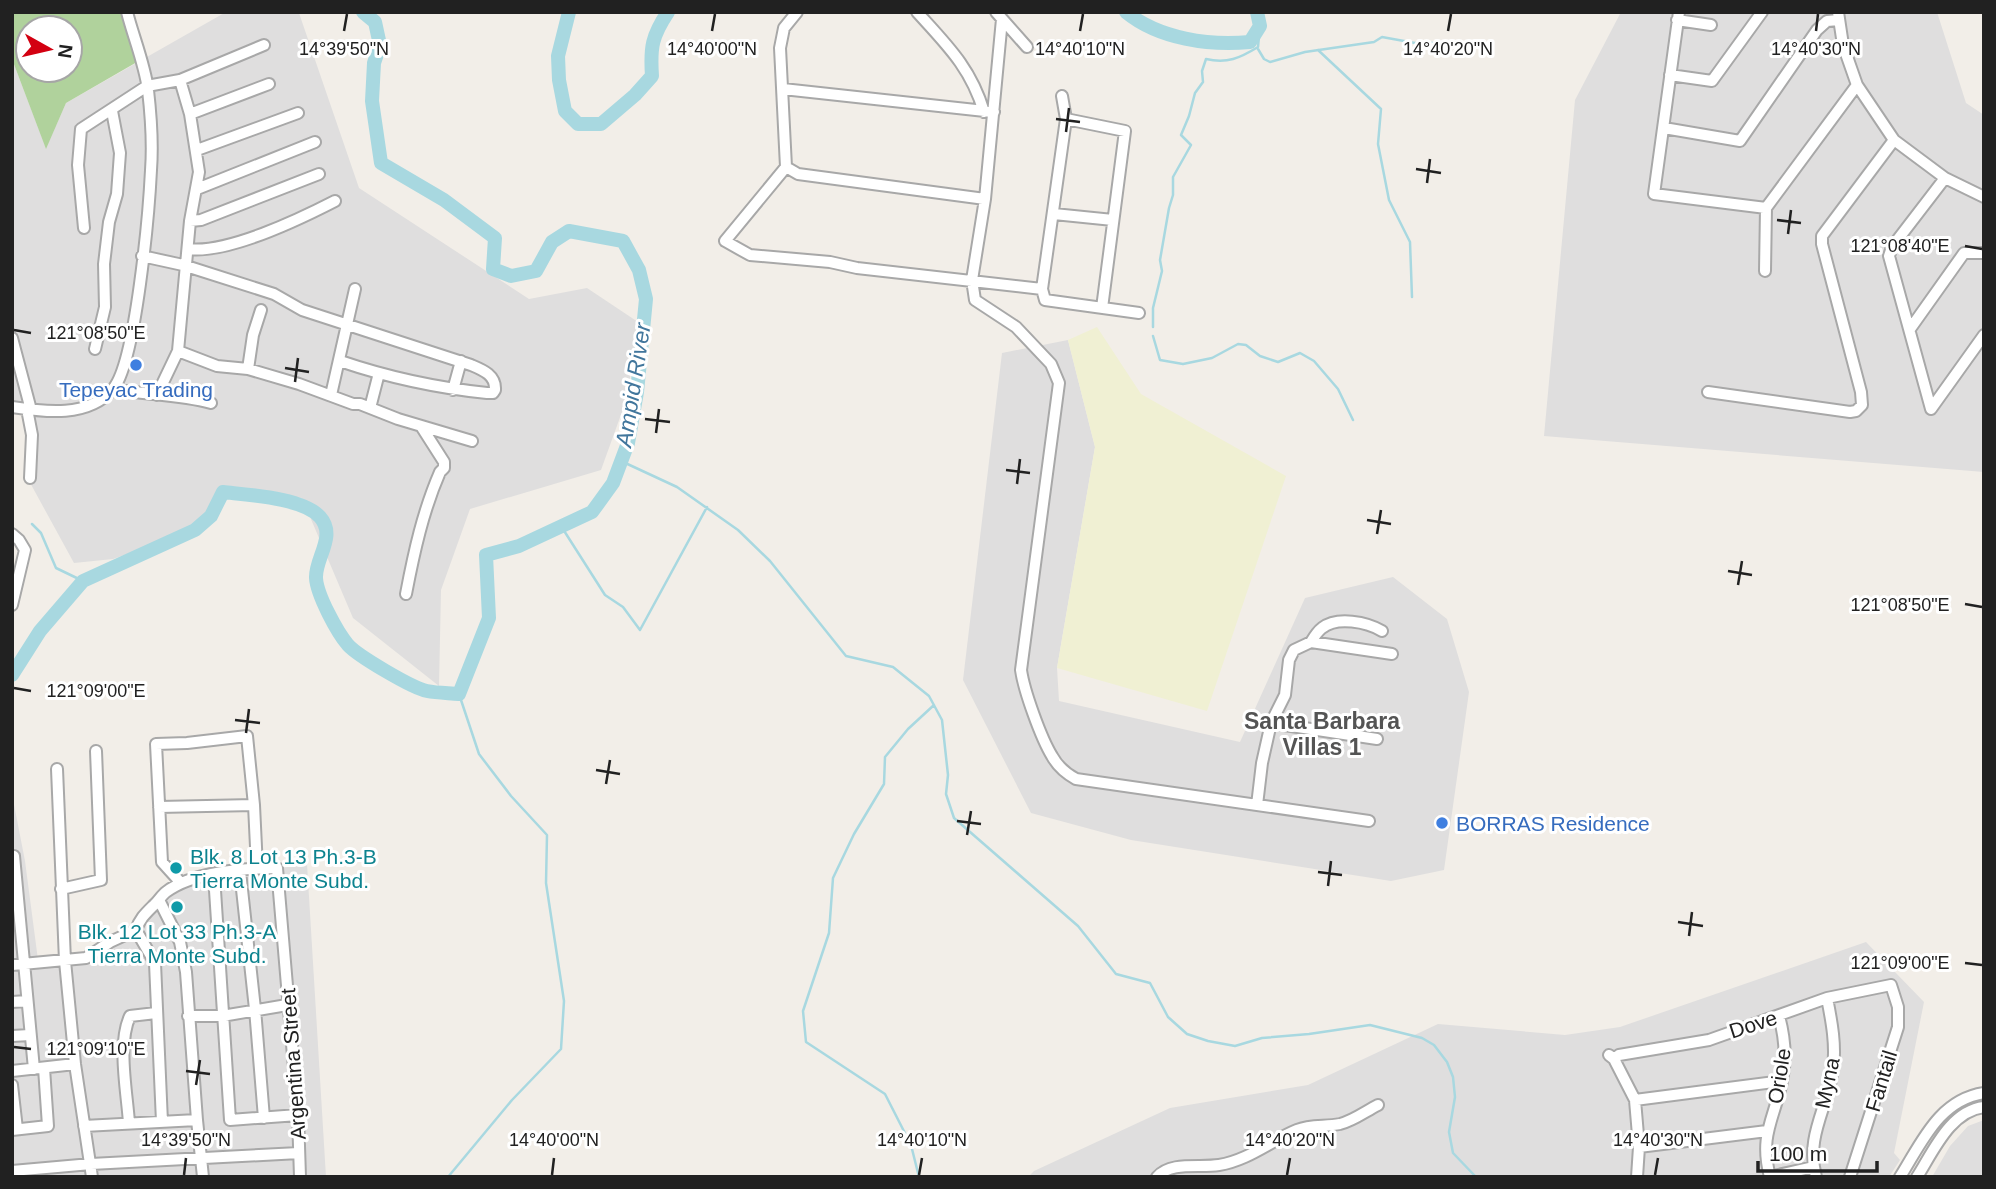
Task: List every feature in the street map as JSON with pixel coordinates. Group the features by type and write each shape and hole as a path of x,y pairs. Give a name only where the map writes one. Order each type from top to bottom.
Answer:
{"street":[{"path":"12,407 29,410 74,410 94,403 113,389 123,370 142,256 151,168 148,86 127,12"},
{"path":"797,12 784,28 780,48 786,166 725,241 750,256 830,262 857,268 1042,289"},
{"path":"917,12 948,45 989,112"},
{"path":"1670,75 1712,81 1762,12"},
{"path":"999,16 989,112 985,199 972,280 975,300 1016,327 1051,365 1059,383 1021,670 1023,684 1051,755 1065,773 1076,779 1369,821"},
{"path":"999,16 1027,47"},
{"path":"1711,25 1678,16 1654,194 1766,208"},
{"path":"1664,128 1740,141 1817,30 1838,16 1843,45 1857,85 1894,140 1945,178 1984,197"},
{"path":"84,229 78,165 81,129 148,86 180,80 264,45"},
{"path":"158,395 178,351 190,222 200,172 190,114 180,80"},
{"path":"190,114 269,84"},
{"path":"1765,271 1766,208 1857,85"},
{"path":"783,89 989,112"},
{"path":"1062,96 1066,119 1042,289 1045,300 1139,313"},
{"path":"95,349 105,307 104,264 109,222 117,194 120,153 112,111"},
{"path":"197,150 298,113"},
{"path":"1066,119 1125,131 1102,308"},
{"path":"1708,392 1850,412 1859,409 1863,397 1822,236 1894,140"},
{"path":"197,189 315,142"},
{"path":"786,166 799,174 985,199"},
{"path":"190,222 319,174"},
{"path":"1945,178 1890,250 1890,264 1931,409 1984,335"},
{"path":"188,249 228,245 294,221 335,201"},
{"path":"1054,214 1113,220"},
{"path":"1910,329 1964,253 1984,253"},
{"path":"142,256 274,294 302,310 461,361 486,372 495,381 495,390 493,393 453,390 340,361"},
{"path":"331,395 355,289"},
{"path":"248,369 253,335 261,310"},
{"path":"12,338 29,410 32,435 30,478"},
{"path":"178,351 217,366 248,369 472,441"},
{"path":"453,390 461,361"},
{"path":"370,408 379,373"},
{"path":"113,389 186,396 211,403"},
{"path":"406,594 418,533 427,504 444,468 444,462 421,426"},
{"path":"12,534 25,550 12,604"},
{"path":"1257,805 1262,763 1271,723 1285,695 1289,660 1294,650 1311,642 1321,628 1334,622 1370,623 1382,631"},
{"path":"1311,642 1392,654"},
{"path":"1271,723 1377,738"},
{"path":"17,965 86,958 110,942 136,930 140,919 164,893 181,883 257,868 247,736 156,744 162,862 181,883"},
{"path":"61,889 101,880 96,751"},
{"path":"57,769 65,961 75,1064 92,1177"},
{"path":"159,807 254,805"},
{"path":"12,1085 15,1129 48,1126 39,1068 30,1035 27,1002 17,965 14,856"},
{"name":"Argentina Street","path":"257,868 277,868 298,1115 300,1177"},
{"path":"240,871 256,1009 264,1118"},
{"path":"214,875 230,1120 298,1115"},
{"path":"159,900 180,942 186,972 203,1177"},
{"path":"136,930 155,963 162,1122"},
{"name":"Dove","path":"1635,1100 1611,1057 1709,1040 1827,998 1891,985"},
{"name":"Fantail","path":"1850,1177 1898,1027 1898,1007 1891,985"},
{"name":"Myna","path":"1815,1172 1812,1144 1832,1072 1835,1040 1827,998"},
{"path":"12,1002 27,1002"},
{"path":"188,1016 222,1016 287,1004"},
{"path":"129,1123 125,1027 130,1016 156,1013"},
{"name":"Oriole","path":"1770,1177 1764,1151 1782,1081 1785,1054 1785,1035 1779,1016"},
{"path":"12,1036 30,1035"},
{"path":"12,1071 75,1064"},
{"path":"1637,1177 1639,1147 1635,1100 1782,1081"},
{"path":"1900,1177 1942,1112 1966,1097 1984,1093"},
{"path":"1157,1177 1171,1168 1218,1165 1242,1159 1297,1129 1313,1125 1337,1125 1378,1105"},
{"path":"1917,1177 1954,1123 1964,1114 1984,1107"},
{"path":"84,1126 197,1120"},
{"path":"1639,1147 1767,1131"},
{"path":"12,1171 53,1173 91,1164 299,1153"},
{"path":"1770,1177 1815,1172"}],"shaded area":[{"path":"226,12 299,13 359,188 529,299 587,288 638,322 627,398 601,470 470,509 441,590 439,686 353,618 302,498 250,490 223,492 195,530 113,559 74,563 28,479 31,440 23,407 12,401 12,59 14,84 22,84 46,148 66,103"},
{"path":"1621,12 1937,12 1966,103 1984,115 1984,472 1544,436 1575,100"},
{"path":"1068,340 1095,447 1057,668 1059,701 1240,742 1305,598 1393,577 1447,619 1469,692 1444,870 1391,881 1131,840 1031,813 963,680 1002,353"},
{"path":"12,794 25,861 38,960 86,957 134,930 180,883 307,864 326,1177 12,1177"},
{"path":"1866,942 1924,1002 1894,1153 1900,1160 1889,1177 1028,1177 1034,1171 1170,1108 1308,1085 1438,1024 1565,1035 1620,1027"},
{"path":"1984,1120 1984,1177 1932,1177 1950,1146 1968,1126"}],"green space":[{"path":"12,12 124,12 137,62 66,103 46,149 21,84 84,84 84,14 14,14 14,64"},
{"path":"1097,327 1141,394 1286,476 1207,711 1057,668 1095,447 1068,340"}],"waterway":[{"name":"Ampid River","path":"12,675 40,631 83,581 195,530 211,516 223,492 289,502 320,517 325,524 326,539 317,570 317,585 328,613 348,645 373,664 420,689 459,694 489,618 486,555 519,546 592,512 613,483 628,443 637,392 646,299 639,270 623,241 569,231 552,242 536,271 511,276 493,269 495,238 444,200 381,163 372,101 374,63 380,45 375,22 363,12"},
{"name":"Ampid River","path":"569,12 558,56 559,80 565,111 578,124 601,124 635,95 652,76 653,42 668,12"},
{"name":"Ampid River","path":"1126,12 1154,29 1185,39 1218,43 1250,42 1260,26 1257,12"},
{"path":"1153,327 1153,308 1162,271 1160,260 1173,195 1173,177 1191,145 1181,135 1195,93 1203,82 1202,71 1206,59 1233,59 1258,47 1260,26"},
{"path":"1258,49 1264,59 1270,62 1305,52 1374,42 1382,37 1415,43 1443,43"},
{"path":"1318,50 1381,109 1378,144 1389,200 1410,242 1412,297"},
{"path":"1153,336 1160,360 1183,364 1212,358 1238,344 1246,345 1260,356 1278,362 1300,353 1314,361 1338,389 1353,420"},
{"path":"621,461 677,487 738,530 770,561 846,656 893,667 929,696 942,720 948,775 946,794 954,818 1078,926 1116,974 1150,983 1168,1017 1187,1034 1235,1046 1262,1038 1370,1025 1422,1038 1434,1045 1447,1062 1453,1077 1455,1097 1449,1132 1453,1153 1476,1177"},
{"path":"561,526 605,595 623,607 640,630 707,507"},
{"path":"32,524 41,533 56,568 83,581"},
{"path":"448,1177 512,1100 561,1049 564,1001 546,883 547,835 511,796 479,754 459,694"},
{"path":"919,1177 911,1145 885,1094 806,1042 803,1011 829,933 833,878 854,834 884,784 885,757 908,729 934,705"}],"place":[{"name":"Tepeyac Trading","path":"136,365"},
{"name":"BORRAS Residence","path":"1442,823"},
{"name":"Blk. 8 Lot 13 Ph.3-B Tierra Monte Subd.","path":"176,868"},
{"name":"Blk. 12 Lot 33 Ph.3-A Tierra Monte Subd.","path":"177,907"}],"district":[{"name":"Santa Barbara Villas 1","path":"1322,734"}]}
